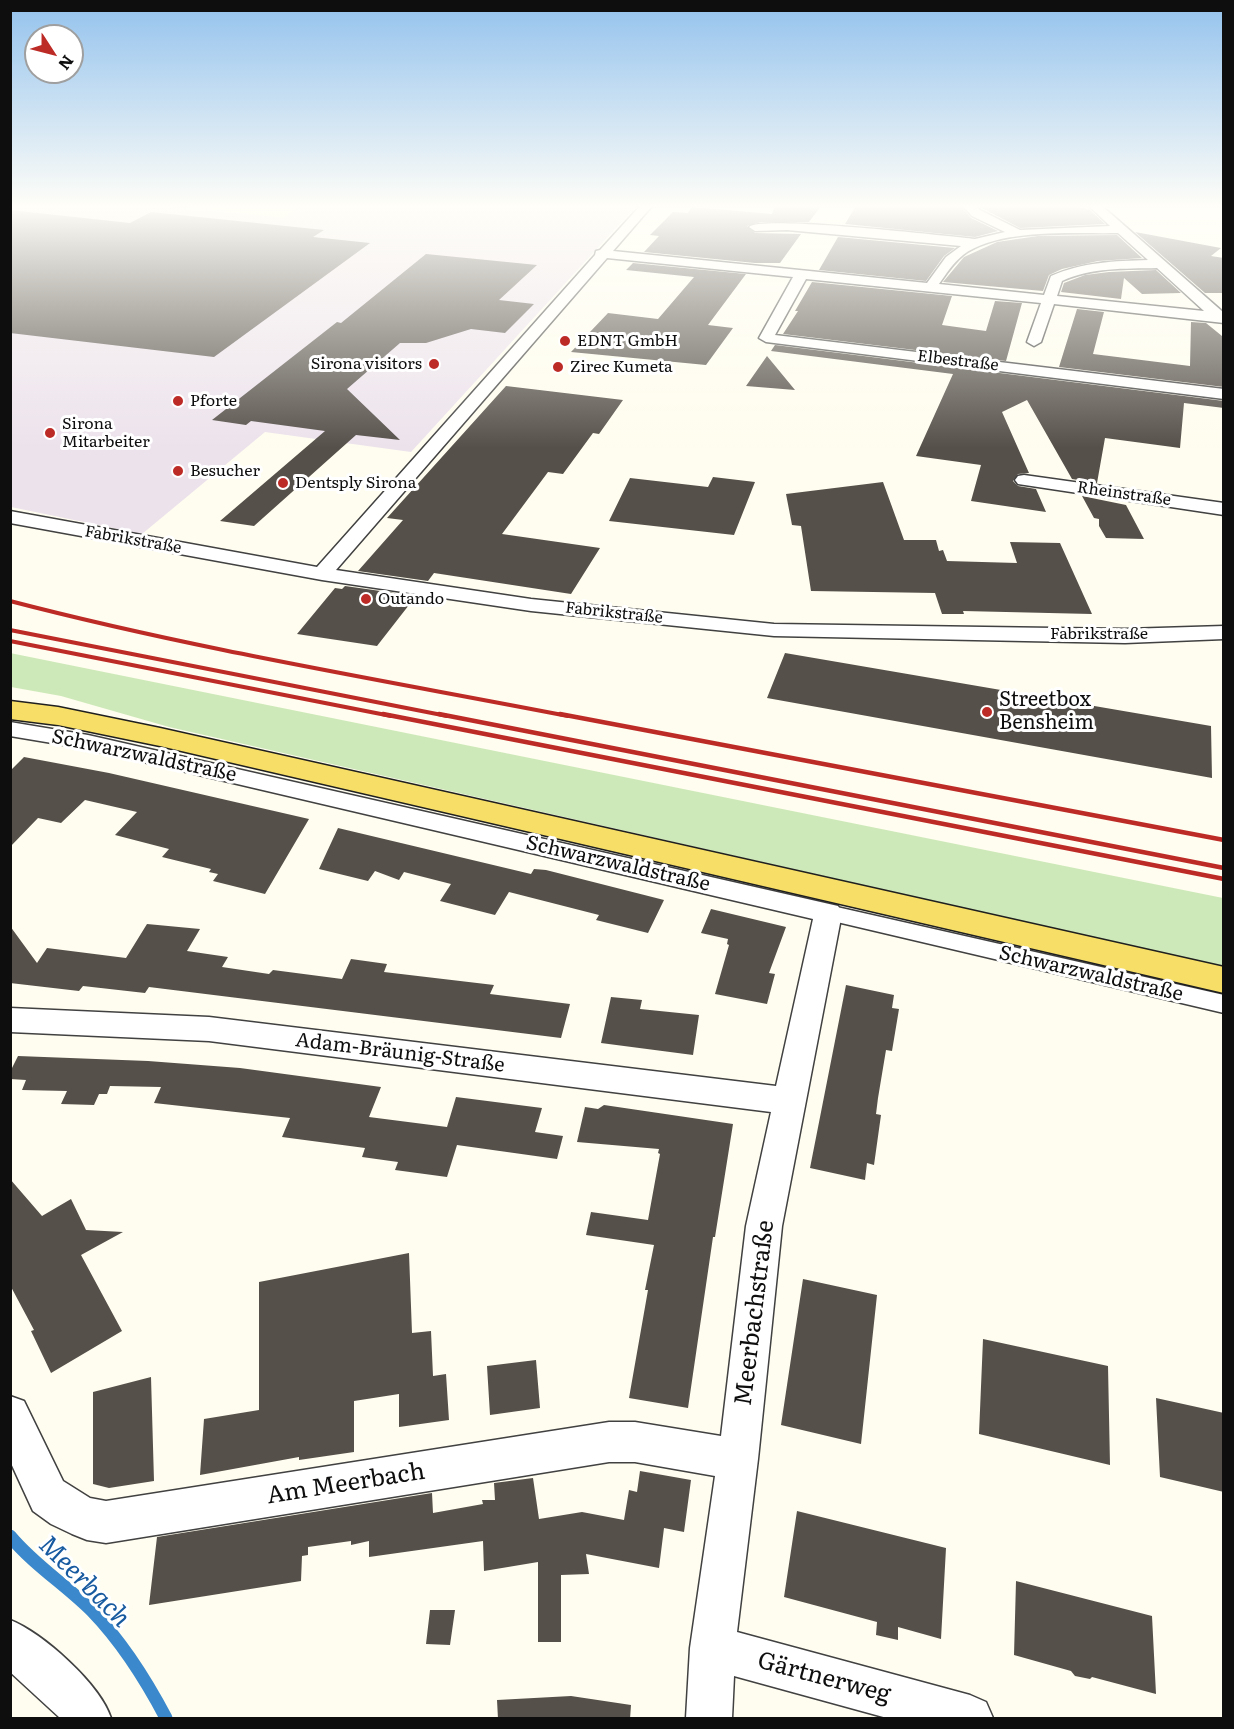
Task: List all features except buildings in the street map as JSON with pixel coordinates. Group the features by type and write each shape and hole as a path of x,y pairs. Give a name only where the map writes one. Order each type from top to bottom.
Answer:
{"main road":[{"name":"Schwarzwaldstraße","path":"10,710 58,716 171,739 1224,980"}],"street":[{"path":"322,574 573,287"},
{"name":"Elbestraße","path":"795,287 766,338 1224,394"},
{"path":"918,287 1222,318"},
{"path":"1034,342 1053,287"},
{"path":"1185,287 1222,318"},
{"name":"Rheinstraße","path":"1024,480 1224,509"},
{"name":"Fabrikstraße","path":"10,517 322,574 531,605 774,630 1125,636 1224,632"},
{"name":"Schwarzwaldstraße","path":"10,729 100,745 1224,1005"},
{"name":"Meerbachstraße","path":"709,1719 713,1648 738,1459 764,1226 828,913"},
{"name":"Adam-Bräunig-Straße","path":"10,1020 209,1029 789,1101"},
{"name":"Am Meerbach","path":"10,1414 48,1496 66,1509 87,1519 106,1522 609,1443 635,1442 738,1459"},
{"path":"10,1642 73,1697 88,1719"},
{"name":"Gärtnerweg","path":"713,1648 970,1719"}],"shaded area":[{"name":"Dentsply Sirona","path":"10,287 562,287 411,452 265,432 142,534 11,507"}],"green space":[{"path":"10,653 1223,898 1223,967 169,727 61,696 11,687"}],"waterway":[{"name":"Meerbach","path":"10,1536 103,1623 133,1662 166,1718"}],"railway":[{"path":"10,601 218,649 568,716"},
{"path":"10,630 447,716"},
{"path":"10,641 391,716"},
{"path":"383,714 1224,879"},
{"path":"439,714 1224,868"},
{"path":"560,714 1224,840"}],"place":[{"name":"EDNT GmbH","path":"565,341"},
{"name":"Sirona visitors","path":"434,364"},
{"name":"Zirec Kumeta","path":"558,367"},
{"name":"Pforte","path":"178,401"},
{"name":"Sirona Mitarbeiter","path":"50,433"},
{"name":"Besucher","path":"178,471"},
{"name":"Dentsply Sirona","path":"283,483"},
{"name":"Outando","path":"366,599"},
{"name":"Streetbox Bensheim","path":"987,712"}]}
